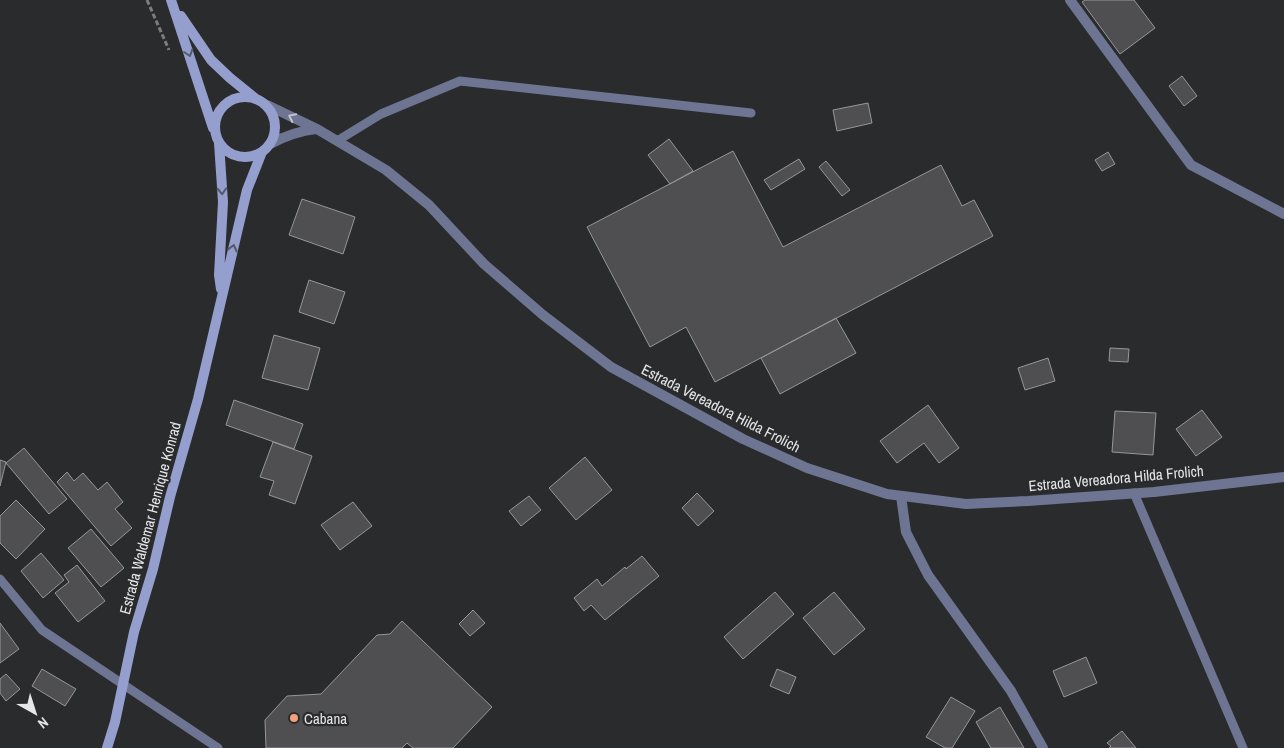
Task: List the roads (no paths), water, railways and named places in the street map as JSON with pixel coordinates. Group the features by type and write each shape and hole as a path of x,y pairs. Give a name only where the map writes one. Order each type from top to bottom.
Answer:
{"main road":[{"path":"172,3 212,60 230,78 267,105 272,112 275,122 275,134 270,144 262,152 251,156 239,157 228,152 217,138 172,3"},
{"path":"217,138 215,121 220,109 229,101 241,96 257,99"},
{"name":"Estrada Waldemar Henrique Konrad","path":"217,138 223,202 219,275 222,295"},
{"name":"Estrada Waldemar Henrique Konrad","path":"107,748 115,722 134,632 153,569 170,497 198,398 247,190 262,152"}],"street":[{"path":"1070,0 1191,165 1284,214"},
{"name":"Estrada Vereadora Hilda Frolich","path":"267,105 317,129 386,170 422,199 484,264 543,315 611,367 743,440 807,468 887,494 966,504 1028,502 1284,477"},
{"path":"270,144 286,135 317,129"},
{"path":"901,496 906,532 928,575 1011,691 1043,748"}],"lane":[{"path":"337,141 381,114 460,80 750,113"},
{"path":"1134,493 1243,748"},
{"path":"0,579 42,630 218,748"}],"place":[{"name":"Cabana","path":"294,718"}]}
